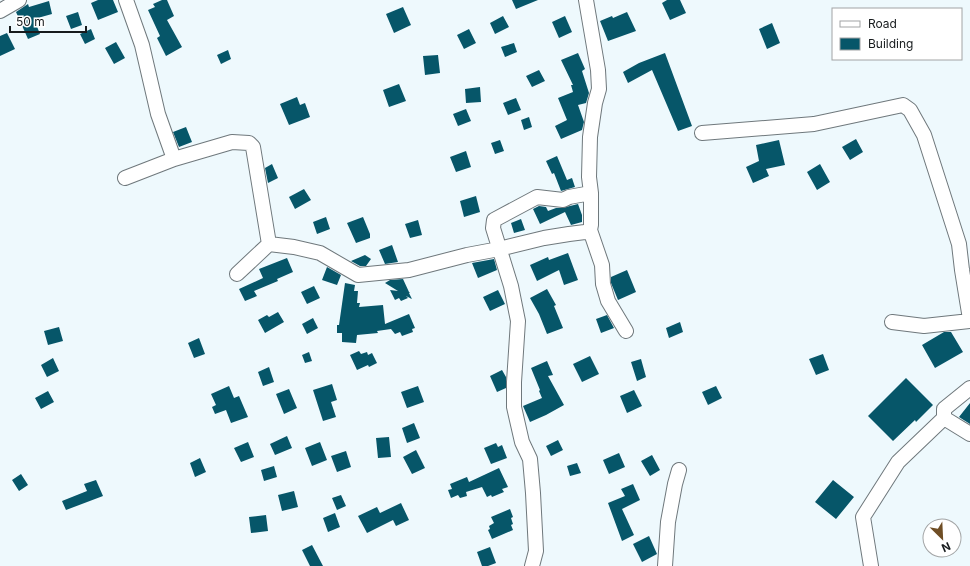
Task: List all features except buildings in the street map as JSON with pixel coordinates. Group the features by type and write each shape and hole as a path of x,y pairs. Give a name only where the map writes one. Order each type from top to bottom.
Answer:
{"street":[{"path":"0,11 19,0"},
{"path":"126,0 142,45 158,114 174,159"},
{"path":"586,0 598,70 599,89 595,103 590,137 589,177 592,214 590,230 602,265 603,284 608,301 626,331"},
{"path":"702,133 814,124 903,105 910,110 924,135 959,244 970,320 924,326 892,322"},
{"path":"124,178 174,159 232,142 248,143 253,147 269,244"},
{"path":"532,566 536,551 530,459 522,442 514,407 518,321 511,286 494,233 494,220 537,197 563,200 569,197 591,193"},
{"path":"237,274 269,244 294,247 320,253 358,275 409,270 467,255 544,238 590,230"},
{"path":"871,566 863,517 898,462 944,418 944,409 970,388"},
{"path":"944,418 970,434"},
{"path":"665,566 668,522 679,470"}]}
